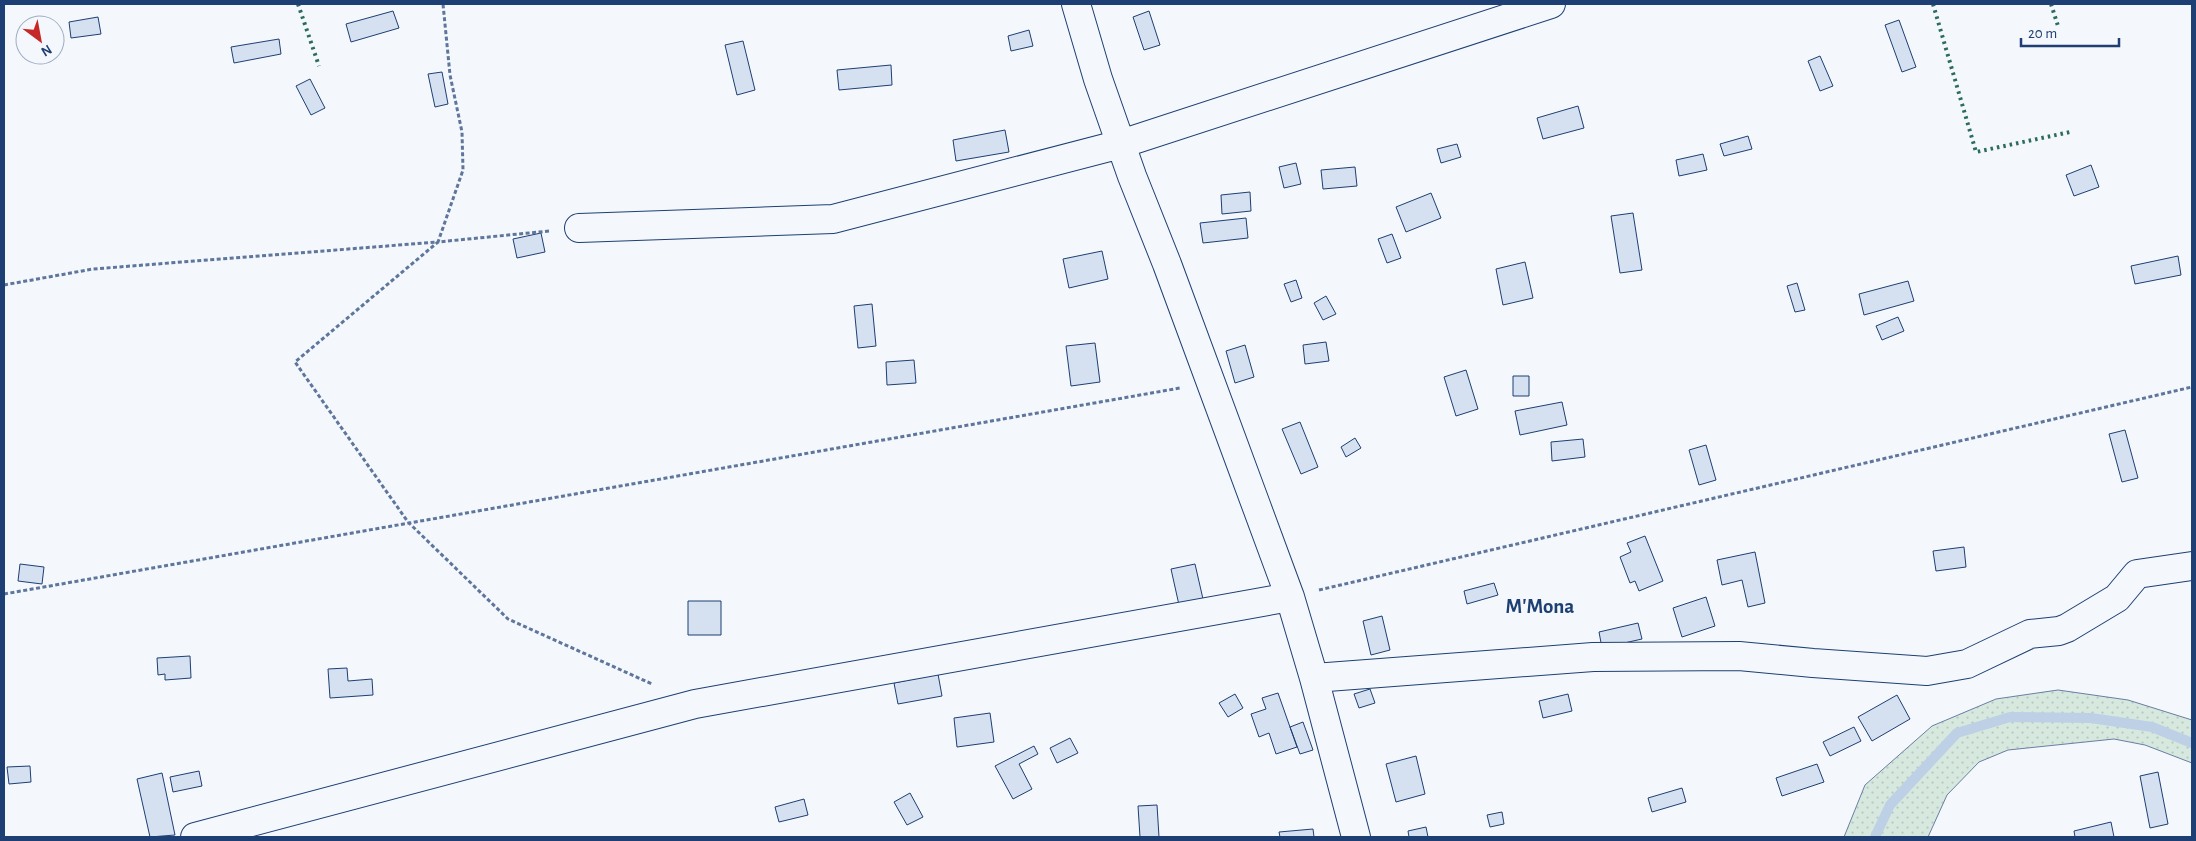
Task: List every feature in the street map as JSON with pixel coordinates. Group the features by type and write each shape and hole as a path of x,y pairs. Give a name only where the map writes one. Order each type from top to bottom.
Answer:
{"street":[{"path":"1076,4 1098,79 1121,144 1290,597 1314,678 1356,837"},
{"path":"579,228 833,219 1121,144 1552,4"},
{"path":"1314,678 1612,657 1739,656 1927,671 1967,664 2030,634 2059,631 2067,628 2117,598 2137,574 2192,566"},
{"path":"195,837 695,704 1290,597"}],"path":[{"path":"443,4 450,75 462,132 463,170 438,242 295,362 408,522 508,619 695,704"},
{"path":"4,285 92,270 438,242 579,228"},
{"path":"4,594 1210,383"},
{"path":"1290,597 2192,387"}],"shaded area":[{"path":"2058,690 2128,700 2192,720 2192,763 2145,745 2114,739 2008,750 1979,762 1947,795 1928,837 1844,837 1865,785 1932,726 1996,699"}],"building":[{"path":"393,11 399,28 351,42 346,24"},
{"path":"1149,11 1160,45 1144,50 1133,17"},
{"path":"98,17 101,34 71,38 69,22"},
{"path":"1899,20 1916,67 1902,72 1885,25"},
{"path":"1029,30 1033,46 1011,51 1008,36"},
{"path":"279,39 281,54 234,63 231,47"},
{"path":"743,41 755,90 737,95 725,45"},
{"path":"1820,56 1833,86 1820,91 1808,61"},
{"path":"891,65 892,85 839,90 837,70"},
{"path":"442,72 448,104 435,107 428,74"},
{"path":"310,79 325,108 311,115 296,86"},
{"path":"1578,106 1584,128 1543,139 1537,118"},
{"path":"1005,130 1009,152 956,161 953,140"},
{"path":"1748,136 1752,149 1724,156 1720,144"},
{"path":"1457,144 1461,157 1441,163 1437,149"},
{"path":"1703,154 1707,170 1679,176 1676,160"},
{"path":"1296,163 1301,184 1284,188 1279,167"},
{"path":"2091,165 2099,187 2074,196 2066,175"},
{"path":"1355,167 1357,186 1323,189 1321,170"},
{"path":"1250,192 1251,211 1222,214 1221,195"},
{"path":"1431,193 1441,218 1406,232 1396,207"},
{"path":"1633,213 1642,270 1620,273 1611,216"},
{"path":"1246,218 1248,238 1203,243 1200,223"},
{"path":"541,233 545,252 517,258 513,239"},
{"path":"1392,234 1401,258 1387,263 1378,239"},
{"path":"1102,251 1108,279 1069,288 1063,259"},
{"path":"2178,256 2181,275 2135,284 2131,266"},
{"path":"1525,262 1533,298 1503,305 1496,269"},
{"path":"1296,280 1302,298 1291,302 1284,284"},
{"path":"1908,281 1914,301 1864,315 1859,294"},
{"path":"1797,283 1805,310 1795,312 1787,286"},
{"path":"1326,296 1336,314 1323,320 1314,303"},
{"path":"872,304 876,346 858,348 854,306"},
{"path":"1898,317 1904,331 1882,340 1876,326"},
{"path":"1326,342 1329,361 1305,364 1303,345"},
{"path":"1095,343 1100,382 1071,386 1066,346"},
{"path":"1245,345 1254,377 1235,383 1226,351"},
{"path":"914,360 916,383 887,385 886,362"},
{"path":"1466,370 1478,409 1456,416 1444,377"},
{"path":"1513,376 1529,376 1529,396 1513,396"},
{"path":"1562,402 1567,425 1520,435 1515,411"},
{"path":"1300,422 1318,467 1301,474 1282,429"},
{"path":"2125,430 2138,478 2122,482 2109,434"},
{"path":"1355,438 1361,448 1346,457 1341,447"},
{"path":"1583,439 1585,457 1552,461 1551,442"},
{"path":"1706,445 1716,480 1699,485 1689,450"},
{"path":"1645,536 1663,581 1639,591 1635,581 1630,583 1620,557 1631,552 1627,543"},
{"path":"1964,547 1966,567 1936,571 1933,551"},
{"path":"1755,552 1765,603 1748,607 1742,580 1722,585 1717,560"},
{"path":"20,564 44,567 42,584 18,581"},
{"path":"1195,564 1203,599 1179,605 1171,569"},
{"path":"1494,583 1498,595 1467,604 1464,591"},
{"path":"1706,597 1715,626 1682,637 1673,608"},
{"path":"688,601 721,601 721,635 688,635"},
{"path":"1382,616 1390,650 1371,655 1363,621"},
{"path":"1638,623 1642,639 1602,648 1599,632"},
{"path":"190,656 191,678 165,680 165,674 158,675 157,658"},
{"path":"347,668 348,681 372,679 373,695 330,698 328,669"},
{"path":"938,674 942,696 898,704 894,683"},
{"path":"1370,689 1375,703 1359,708 1354,694"},
{"path":"1278,693 1297,747 1276,754 1269,733 1259,737 1251,714 1266,709 1262,698"},
{"path":"1235,694 1243,708 1228,717 1219,703"},
{"path":"1568,694 1572,711 1543,718 1539,701"},
{"path":"1897,695 1910,719 1872,741 1858,717"},
{"path":"990,713 994,742 957,747 954,718"},
{"path":"1303,722 1313,750 1300,754 1290,727"},
{"path":"1854,727 1861,741 1830,756 1823,742"},
{"path":"1070,738 1078,753 1057,763 1050,748"},
{"path":"1034,746 1038,754 1019,764 1032,789 1013,799 995,766"},
{"path":"1416,756 1425,794 1396,802 1386,764"},
{"path":"1817,764 1824,782 1782,796 1776,778"},
{"path":"30,766 31,782 9,784 7,767"},
{"path":"199,771 202,786 173,792 170,777"},
{"path":"2158,772 2168,824 2150,828 2140,776"},
{"path":"162,773 175,835 150,837 137,779"},
{"path":"1682,788 1686,802 1652,812 1648,798"},
{"path":"910,793 923,817 907,825 894,802"},
{"path":"804,799 808,815 779,822 775,807"},
{"path":"1157,805 1159,837 1140,837 1138,806"},
{"path":"1502,812 1504,824 1490,827 1487,815"},
{"path":"2111,822 2114,837 2075,837 2074,831"},
{"path":"1426,827 1428,837 1409,837 1408,831"},
{"path":"1313,829 1314,837 1280,837 1279,832"}],"waterway":[{"path":"1875,837 1890,805 1957,733 2010,717 2091,718 2152,727 2192,743"}],"hedge":[{"path":"298,4 319,66"},
{"path":"1933,4 1976,152 2070,132"},
{"path":"2051,4 2058,26"}],"district":[{"name":"M'Mona","path":"1540,606"}]}
